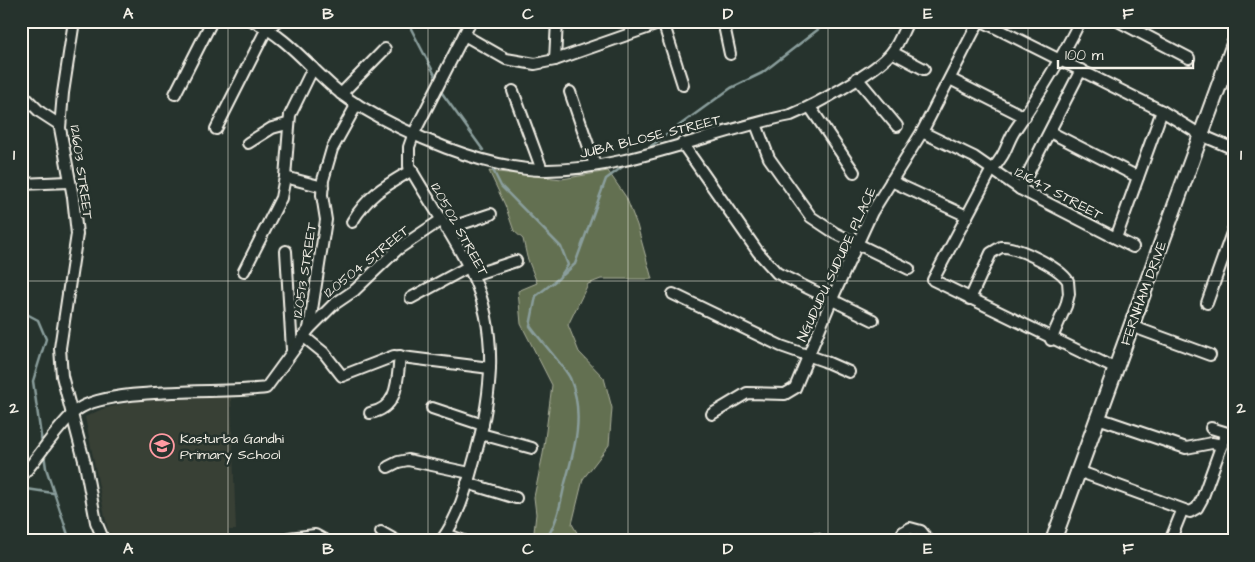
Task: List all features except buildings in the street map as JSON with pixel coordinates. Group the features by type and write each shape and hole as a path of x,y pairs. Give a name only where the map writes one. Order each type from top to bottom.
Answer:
{"street":[{"name":"121603 STREET","path":"73,414 62,376 60,348 77,234 60,125 74,21"},
{"path":"175,94 212,21"},
{"name":"JUBA BLOSE STREET","path":"253,21 288,42 341,94 357,104 414,133 475,159 542,170 595,165 682,144 810,107 882,62 892,52 908,21"},
{"path":"216,129 267,28 278,21"},
{"name":"120502 STREET","path":"444,538 469,478 482,430 488,401 490,368 489,331 482,299 470,271 412,170 408,154 414,133 471,21"},
{"path":"555,60 557,21"},
{"path":"629,21 632,32"},
{"path":"723,21 730,54"},
{"path":"980,21 1162,111 1201,135 1234,149"},
{"name":"NGUDUDU SUDUDE PLACE","path":"712,414 747,393 779,394 792,392 857,243 891,181 922,132 980,21"},
{"path":"1080,21 1061,61 1012,134 1004,156 992,170 933,280 1051,340 1116,369"},
{"path":"1118,21 1189,58"},
{"path":"464,35 492,52 517,62 535,64 555,60 665,22 682,85"},
{"name":"FERNHAM DRIVE","path":"1053,541 1234,44"},
{"path":"341,94 385,49"},
{"path":"892,52 924,68"},
{"path":"244,271 280,198 285,178 287,124 295,100 313,68"},
{"path":"1020,189 1081,70"},
{"path":"857,78 897,126"},
{"path":"950,79 1024,117"},
{"path":"513,91 542,170"},
{"path":"570,92 595,165"},
{"path":"21,93 40,112 60,125"},
{"name":"120513 STREET","path":"306,332 326,220 322,187 332,149 357,104"},
{"path":"810,107 854,172"},
{"name":"121647 STREET","path":"1116,238 1162,111"},
{"path":"248,143 272,128 287,124"},
{"path":"756,124 769,158 811,217 835,233 909,268"},
{"name":"121647 STREET","path":"922,132 974,157 1020,189 1133,247"},
{"path":"1050,132 1138,177"},
{"path":"682,144 768,264 792,282 873,320"},
{"path":"352,222 362,206 375,192 412,170"},
{"path":"285,178 322,187"},
{"path":"891,181 966,216"},
{"path":"21,184 69,182"},
{"name":"120504 STREET","path":"73,414 81,408 116,398 161,393 266,388 306,332 333,305 355,290 384,260 444,224 490,214"},
{"path":"1207,303 1234,227"},
{"path":"970,299 991,253 1000,247 1017,250 1053,268 1068,281 1069,294 1051,340"},
{"path":"286,251 292,350"},
{"path":"411,298 470,271 516,261"},
{"path":"673,294 781,346 849,372"},
{"path":"1131,326 1210,355"},
{"path":"306,332 342,376 386,358 400,356 490,368"},
{"path":"370,413 384,410 392,400 400,356"},
{"path":"432,408 482,430 532,448"},
{"path":"25,471 73,414"},
{"path":"73,414 85,464 92,507 104,541"},
{"path":"1098,418 1186,448 1212,443 1222,445"},
{"path":"1078,471 1182,510 1194,510 1200,504 1222,445 1230,434 1211,428"},
{"path":"388,467 408,460 469,478 516,498"},
{"path":"1170,541 1182,510"},
{"path":"899,541 903,532 910,528 921,531 929,541"},
{"path":"381,532 397,541"},
{"path":"290,538 315,536 326,541"},
{"path":"444,538 464,541"}],"shaded area":[{"name":"Kasturba Gandhi Primary School","path":"175,397 231,397 236,530 229,530 229,541 117,541 108,531 85,417 102,409 131,402"}],"green space":[{"path":"489,171 562,179 608,171 626,197 637,225 652,279 601,279 588,284 568,325 579,352 604,378 612,408 609,445 583,479 572,524 582,541 533,541 536,514 534,497 543,454 552,385 521,324 518,291 537,283 527,257 523,239 514,231 505,205"}],"waterway":[{"path":"407,21 436,77"},
{"path":"651,146 731,88 762,73 829,21"},
{"path":"442,93 483,150"},
{"path":"563,275 575,264 606,179 625,165"},
{"path":"493,170 501,186 561,247 568,265 559,278 536,296 530,326 570,378 575,391 578,418 575,444 558,513 545,541"},
{"path":"21,311 38,320 46,339 33,381 42,443"},
{"path":"44,454 46,468 70,541"},
{"path":"21,486 27,489 53,493"}],"place":[{"name":"Kasturba Gandhi Primary School","path":"162,446"}]}
